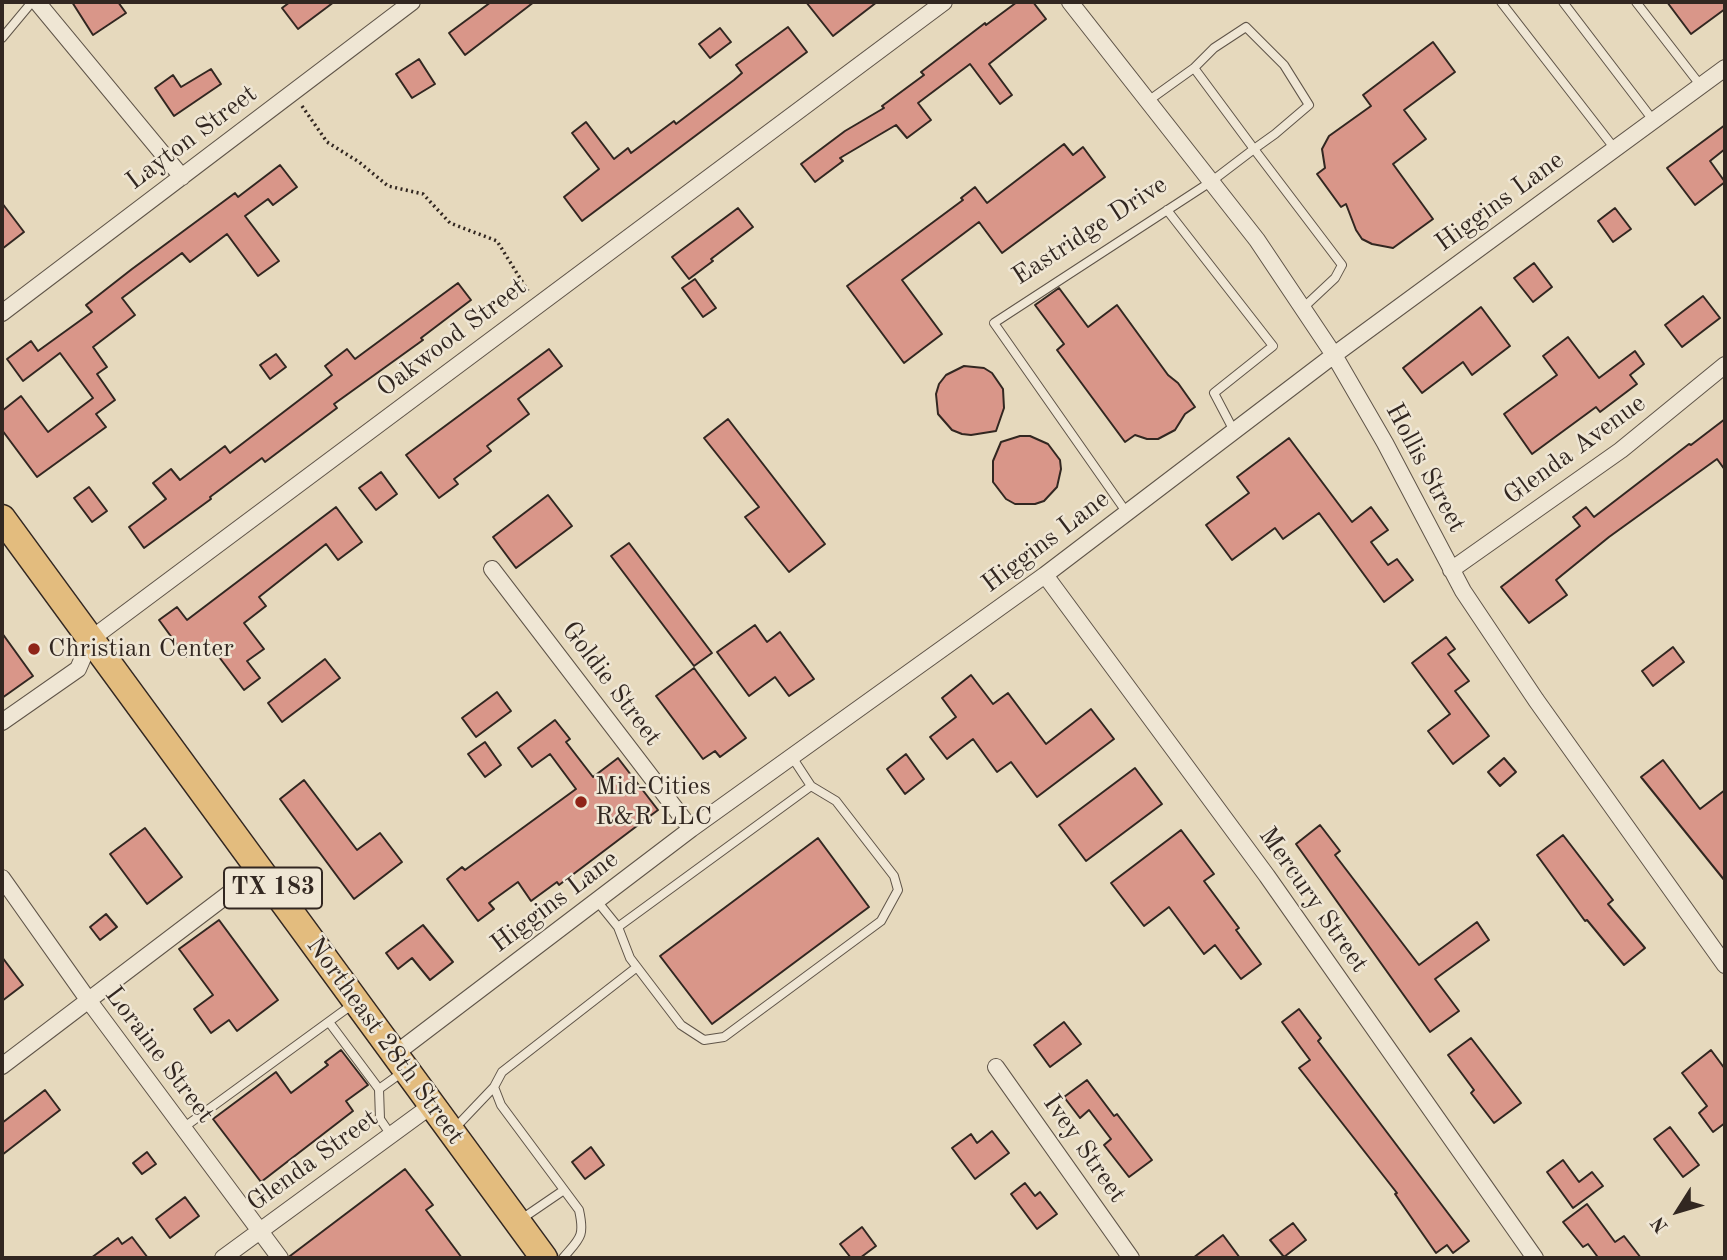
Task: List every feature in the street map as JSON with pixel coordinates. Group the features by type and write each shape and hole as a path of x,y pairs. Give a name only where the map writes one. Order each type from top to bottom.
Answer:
{"main road":[{"name":"Northeast 28th Street","path":"2,518 544,1258"}],"street":[{"path":"35,2 182,177"},
{"name":"Layton Street","path":"4,307 182,177 412,2"},
{"name":"Oakwood Street","path":"2,722 78,669 91,639 944,2"},
{"name":"Hollis Street","path":"1069,2 1257,240 1334,355 1385,443 1463,591 1536,700 1725,965"},
{"name":"Higgins Lane","path":"401,1062 597,901 691,830 1045,575 1334,355 1725,68"},
{"name":"Glenda Avenue","path":"1451,570 1621,450 1725,365"},
{"name":"Goldie Street","path":"492,569 691,830"},
{"name":"Mercury Street","path":"1045,575 1266,876 1535,1258"},
{"path":"2,1066 260,870"},
{"name":"Loraine Street","path":"2,878 89,1002 281,1258"},
{"name":"Ivey Street","path":"996,1067 1131,1258"},
{"name":"Glenda Street","path":"223,1258 432,1105"}],"lane":[{"path":"2,38 35,2"},
{"path":"1501,2 1615,149"},
{"path":"1563,2 1653,120"},
{"path":"1636,2 1701,86"},
{"name":"Eastridge Drive","path":"1127,513 995,323 1212,181 1275,134 1309,104 1284,65 1246,27 1214,48 1194,68"},
{"path":"1149,101 1194,68 1342,265 1335,278 1303,308"},
{"path":"1167,210 1273,346 1214,393 1234,431"},
{"path":"597,901 618,927 630,958 681,1025 704,1040 724,1037 881,920 898,890 894,876 836,801 811,786 792,757"},
{"path":"618,927 811,786"},
{"path":"452,1132 494,1087 502,1072 637,967"},
{"path":"183,1128 356,1002"},
{"path":"329,1022 379,1089 380,1119 391,1135"},
{"path":"379,1089 401,1062"},
{"path":"494,1087 501,1105 579,1210 583,1229 563,1258"},
{"path":"517,1222 565,1190"}],"path":[{"path":"292,93 327,142 359,162 388,186 423,194 450,223 496,241 536,305"}],"building":[{"path":"72,2 118,2 126,13 93,35"},
{"path":"290,2 334,2 298,29 282,8"},
{"path":"491,2 534,2 465,55 449,33"},
{"path":"806,2 877,2 833,36"},
{"path":"1017,2 1033,2 1046,19 989,64 1012,95 1000,104 970,64 918,103 931,120 907,138 896,125 840,158 843,161 815,182 801,164 845,131 884,108 882,106 924,75 921,72"},
{"path":"1667,2 1725,2 1725,9 1691,34"},
{"path":"788,27 807,52 582,221 564,197 599,169 572,133 586,122 614,159 628,148 631,153 674,121 676,124 734,80 742,73 736,65"},
{"path":"720,28 731,42 710,58 699,44"},
{"path":"1433,42 1455,72 1404,110 1426,139 1393,164 1433,219 1393,248 1372,244 1362,239 1346,204 1341,207 1317,174 1325,168 1322,149 1329,136 1371,106 1363,95"},
{"path":"419,59 435,84 412,98 396,74"},
{"path":"211,69 221,84 174,116 155,88 173,75 181,87"},
{"path":"1725,125 1725,149 1710,161 1725,182 1695,205 1667,168"},
{"path":"1064,144 1073,155 1083,147 1105,177 1002,253 979,222 902,280 942,334 904,363 847,286 963,200 961,198 975,187 987,203"},
{"path":"280,165 297,187 273,205 268,199 245,216 279,261 258,276 227,234 190,262 182,253 122,298 135,315 93,347 107,367 97,374 115,400 96,414 106,427 37,477 2,430 2,411 21,396 48,432 93,398 60,353 23,381 7,359 31,341 38,351 92,312 86,305 132,269 235,193 238,197"},
{"path":"2,203 24,232 2,249"},
{"path":"738,208 753,227 689,279 672,257"},
{"path":"1615,208 1631,229 1613,242 1598,221"},
{"path":"1534,263 1552,287 1533,302 1514,278"},
{"path":"695,279 716,308 703,317 682,288"},
{"path":"458,283 471,300 421,338 423,340 334,404 337,408 265,462 262,458 144,548 129,527 166,499 153,483 171,469 180,480 225,446 230,453 332,375 325,366 347,349 355,359"},
{"path":"1059,288 1088,327 1117,305 1195,407 1185,414 1175,430 1158,439 1135,435 1125,442 1057,350 1064,344 1035,305"},
{"path":"1703,296 1720,318 1682,347 1665,325"},
{"path":"1481,307 1510,346 1472,375 1463,362 1422,393 1403,368"},
{"path":"1568,337 1599,378 1635,351 1644,364 1630,375 1637,384 1600,412 1596,407 1532,454 1504,414 1557,375 1543,356"},
{"path":"549,349 562,366 518,399 529,414 487,446 491,451 454,479 458,484 439,498 406,455"},
{"path":"276,354 286,367 270,379 260,365"},
{"path":"964,366 984,368 992,373 1003,389 1004,408 996,431 962,434 952,430 938,414 936,394 939,384 946,375"},
{"path":"728,419 825,544 789,572 745,517 759,507 704,438"},
{"path":"1725,419 1725,470 1717,459 1609,537 1556,580 1567,595 1529,623 1501,587 1580,526 1573,517 1586,507 1594,517"},
{"path":"1030,436 1048,444 1060,460 1057,487 1044,501 1035,504 1015,504 1006,499 993,482 993,461 1001,442"},
{"path":"1289,438 1352,522 1371,507 1388,530 1371,542 1388,565 1397,559 1413,580 1384,602 1319,513 1283,539 1275,528 1232,560 1206,525 1249,493 1237,477"},
{"path":"381,472 397,494 376,510 359,488"},
{"path":"89,487 107,511 92,522 74,498"},
{"path":"548,495 572,526 516,568 493,537"},
{"path":"336,507 362,542 338,560 326,544 259,597 266,606 244,623 264,649 247,661 260,678 244,690 207,641 186,657 159,620 177,607 187,620"},
{"path":"629,543 712,653 694,666 611,556"},
{"path":"755,625 767,642 780,632 814,679 789,696 775,677 749,696 717,652"},
{"path":"2,633 33,676 2,698"},
{"path":"1446,637 1455,649 1448,654 1469,681 1455,691 1489,736 1453,764 1428,731 1450,714 1412,663"},
{"path":"1673,647 1684,662 1653,686 1642,671"},
{"path":"325,659 340,678 282,722 268,703"},
{"path":"694,668 746,738 720,757 715,751 703,759 656,696"},
{"path":"971,675 993,704 1008,693 1046,744 1091,709 1114,739 1037,797 1011,762 997,772 973,739 947,759 930,737 956,717 942,698"},
{"path":"497,692 511,711 476,737 462,718"},
{"path":"555,720 570,739 566,742 593,777 618,758 658,810 559,885 557,882 531,901 518,882 489,903 494,909 478,921 447,879 462,867 465,870 576,789 550,754 532,767 518,748"},
{"path":"485,742 501,765 485,777 468,754"},
{"path":"906,754 924,779 905,794 887,769"},
{"path":"1504,758 1516,772 1500,786 1488,772"},
{"path":"1663,760 1700,809 1725,790 1725,881 1641,777"},
{"path":"1135,768 1162,804 1086,861 1059,825"},
{"path":"304,780 357,850 380,833 402,862 354,899 280,799"},
{"path":"1320,825 1340,851 1335,855 1419,965 1477,922 1489,940 1435,979 1459,1011 1430,1032 1296,844"},
{"path":"145,828 182,877 147,904 110,854"},
{"path":"1181,830 1214,874 1204,881 1239,928 1236,930 1261,964 1241,979 1215,945 1204,954 1169,907 1144,926 1111,883"},
{"path":"1563,835 1613,900 1608,904 1645,948 1624,965 1587,920 1585,921 1537,855"},
{"path":"818,838 869,907 712,1024 660,956"},
{"path":"106,914 117,927 100,940 90,927"},
{"path":"219,920 278,1000 237,1031 229,1020 211,1033 194,1009 213,995 179,949"},
{"path":"423,925 453,962 430,980 412,958 398,969 386,953"},
{"path":"2,957 23,985 2,1001"},
{"path":"1299,1009 1321,1038 1318,1041 1469,1241 1453,1253 1447,1245 1436,1253 1395,1194 1397,1193 1299,1068 1310,1060 1282,1022"},
{"path":"1064,1022 1081,1044 1050,1067 1034,1045"},
{"path":"1471,1038 1521,1103 1494,1123 1471,1093 1474,1090 1448,1055"},
{"path":"341,1050 368,1085 346,1101 353,1111 261,1182 213,1119 276,1072 291,1093 328,1065 325,1062"},
{"path":"1711,1050 1725,1069 1725,1123 1713,1132 1699,1113 1707,1106 1682,1073"},
{"path":"1087,1080 1152,1160 1129,1177 1104,1145 1111,1139 1089,1110 1080,1118 1064,1097"},
{"path":"45,1090 60,1110 2,1155 2,1123"},
{"path":"1670,1127 1699,1165 1683,1177 1654,1139"},
{"path":"992,1131 1009,1153 975,1179 952,1148 971,1134 977,1143"},
{"path":"591,1147 604,1165 585,1179 572,1162"},
{"path":"147,1152 156,1164 142,1174 133,1163"},
{"path":"1563,1160 1579,1182 1592,1172 1603,1186 1573,1208 1547,1172"},
{"path":"405,1169 433,1205 426,1210 462,1258 290,1258 290,1256"},
{"path":"1025,1183 1035,1196 1040,1192 1057,1214 1037,1229 1011,1194"},
{"path":"185,1197 199,1216 170,1238 156,1219"},
{"path":"1587,1204 1615,1242 1624,1236 1641,1258 1594,1258 1597,1256 1588,1244 1583,1247 1563,1222"},
{"path":"1293,1223 1306,1240 1284,1257 1270,1240"},
{"path":"862,1227 876,1246 860,1258 851,1258 840,1244"},
{"path":"1223,1235 1240,1258 1193,1258"},
{"path":"132,1237 148,1258 91,1258 118,1238 122,1244"}],"place":[{"name":"Christian Center","path":"34,649"},
{"name":"Mid-Cities R&R LLC","path":"581,802"}]}
